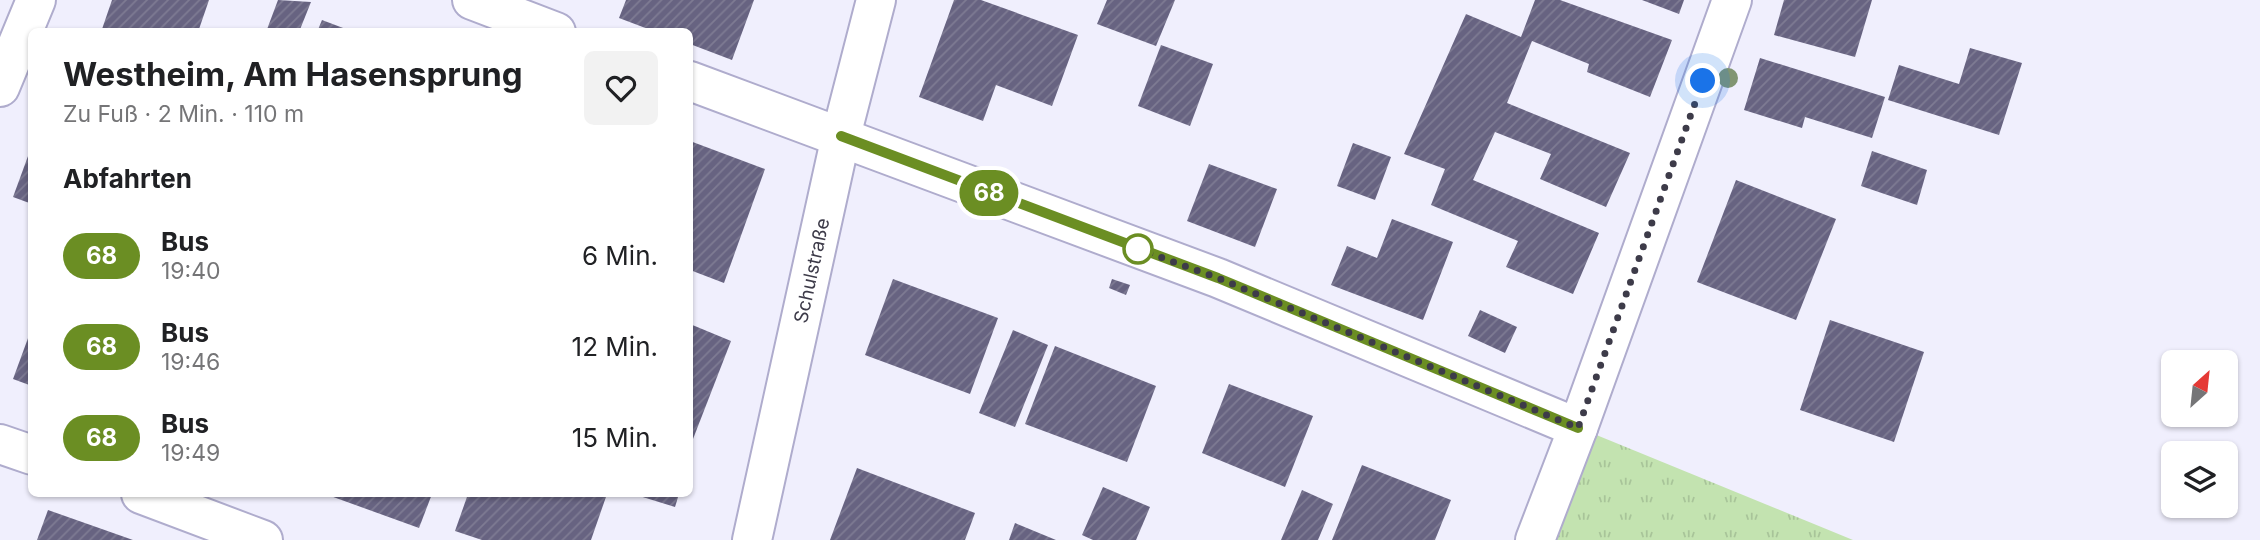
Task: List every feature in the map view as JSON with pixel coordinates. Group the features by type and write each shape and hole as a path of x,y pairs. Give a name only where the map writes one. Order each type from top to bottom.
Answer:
{"street":[{"path":"0,87 36,0"},
{"path":"472,0 546,28"},
{"name":"Schulstraße","path":"752,540 841,136 876,0"},
{"path":"1535,540 1732,0"},
{"path":"693,81 1218,278 1578,428"},
{"path":"0,444 28,454"},
{"path":"149,497 263,540"}],"green space":[{"path":"1594,434 1853,540 1555,540"}],"building":[{"path":"112,0 209,0 199,28 102,28"},
{"path":"278,0 311,2 301,28 268,28"},
{"path":"626,0 754,0 732,60 693,45 693,28 645,28 619,18"},
{"path":"954,0 981,0 1078,35 1052,106 996,85 983,121 919,97"},
{"path":"1107,0 1175,0 1156,46 1097,24"},
{"path":"1535,0 1560,0 1672,40 1650,97 1587,72 1589,64 1532,41 1507,103 1630,153 1606,207 1540,179 1551,154 1495,132 1473,180 1599,233 1573,294 1506,267 1518,241 1431,205 1445,169 1404,154 1466,14 1521,37"},
{"path":"1642,0 1684,0 1679,14"},
{"path":"1784,0 1872,0 1855,57 1774,35"},
{"path":"322,20 343,28 319,28"},
{"path":"1161,45 1213,64 1190,126 1138,106"},
{"path":"1970,48 2022,63 1999,135 1888,100 1899,65 1959,84"},
{"path":"1760,58 1885,97 1872,138 1805,117 1802,128 1744,110"},
{"path":"693,142 765,169 724,283 693,271"},
{"path":"1353,143 1391,157 1375,200 1337,186"},
{"path":"1872,151 1927,170 1917,205 1861,186"},
{"path":"28,156 28,203 13,197"},
{"path":"1209,164 1277,189 1255,247 1187,221"},
{"path":"1736,180 1836,219 1796,320 1697,282"},
{"path":"1392,219 1453,242 1423,320 1331,285 1347,246 1377,258"},
{"path":"893,279 998,318 970,394 865,355"},
{"path":"1112,279 1130,285 1126,295 1109,288"},
{"path":"1480,310 1517,327 1505,353 1468,336"},
{"path":"1830,320 1924,352 1894,442 1800,410"},
{"path":"693,325 731,341 693,439"},
{"path":"1013,330 1048,345 1015,427 979,413"},
{"path":"28,338 28,385 13,379"},
{"path":"1055,346 1156,386 1127,462 1025,424"},
{"path":"1229,384 1313,416 1285,487 1202,453"},
{"path":"1362,465 1451,500 1435,540 1332,540"},
{"path":"857,468 975,513 965,540 830,540"},
{"path":"1103,487 1150,507 1136,540 1093,540 1082,535"},
{"path":"1302,490 1333,504 1318,540 1281,540"},
{"path":"333,497 431,497 419,528"},
{"path":"467,497 606,497 591,540 482,540 455,531"},
{"path":"643,497 678,497 675,507"},
{"path":"48,510 133,540 37,540"},
{"path":"1015,523 1056,540 1009,540"}],"bus line":[{"name":"68","path":"841,136 1218,278 1578,428"}],"route":[{"path":"1138,249 1218,278 1578,428 1703,81"}]}
